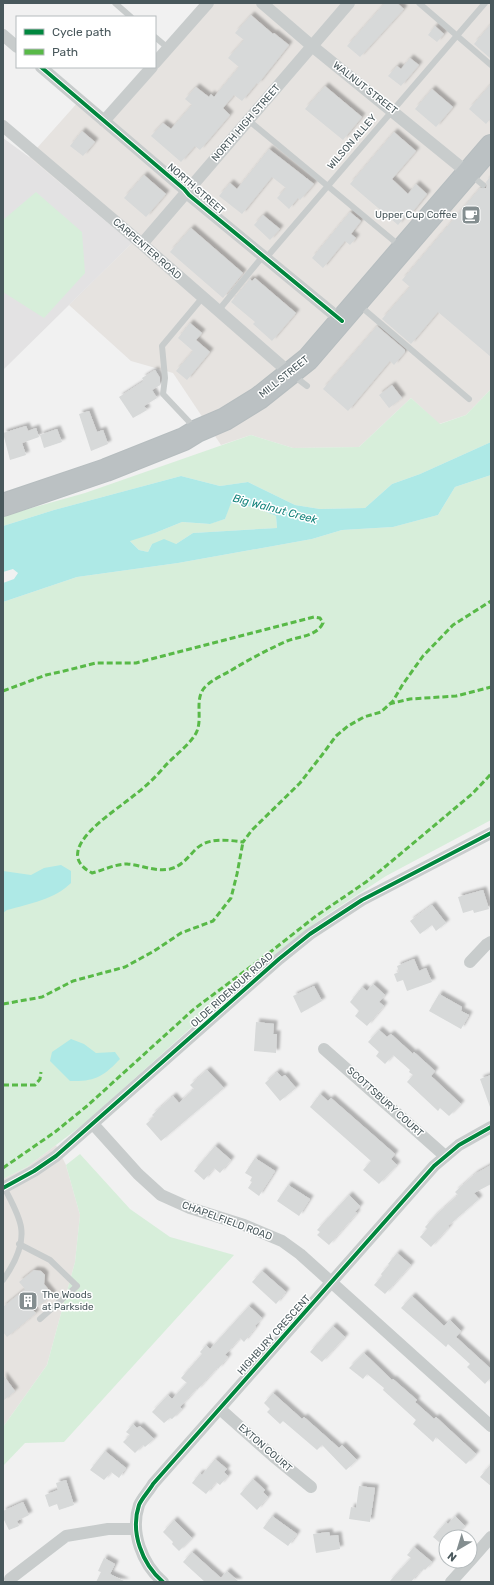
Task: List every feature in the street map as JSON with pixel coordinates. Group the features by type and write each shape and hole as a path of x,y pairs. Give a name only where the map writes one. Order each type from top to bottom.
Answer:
{"highway":[{"name":"MILL STREET","path":"3,505 106,470 184,439 197,431 225,419 259,398 299,380 308,359 403,249 476,179 491,146"}],"street":[{"path":"156,62 208,3"},
{"name":"WALNUT STREET","path":"262,3 312,46 393,110 476,179"},
{"name":"NORTH HIGH STREET","path":"142,244 349,3"},
{"path":"3,35 16,46"},
{"name":"NORTH STREET","path":"42,68 187,192 342,320"},
{"path":"104,121 151,68"},
{"name":"CARPENTER ROAD","path":"3,126 299,380"},
{"name":"OLDE RIDENOUR ROAD","path":"4,1187 34,1171 56,1156 279,959 310,934 362,900 491,833"},
{"path":"470,962 486,945 491,942"},
{"name":"SCOTTSBURY COURT","path":"324,1049 445,1156"},
{"name":"CHAPELFIELD ROAD","path":"93,1124 138,1174 161,1195 190,1208 244,1225 282,1241 300,1254 491,1426"},
{"name":"HIGHBURY CRESCENT","path":"163,1582 157,1577 142,1555 135,1529 140,1505 153,1484 434,1166 459,1145 491,1127"},
{"name":"EXTON COURT","path":"220,1408 273,1456 311,1487"},
{"path":"10,1579 66,1536 108,1529 135,1529"},
{"path":"478,1552 491,1537"},
{"path":"451,1582 463,1569"}],"lane":[{"path":"115,3 130,16"},
{"path":"419,3 491,65"},
{"name":"WILSON ALLEY","path":"218,310 485,3"},
{"path":"156,38 168,48"},
{"path":"248,120 403,249"},
{"path":"197,431 162,394 165,378 162,346 203,298"},
{"path":"357,303 469,399"},
{"path":"3,1280 10,1271 17,1255 21,1227 14,1207 4,1187"},
{"path":"19,1244 50,1260 77,1286 40,1319"}],"shaded area":[{"path":"206,3 491,3 491,389 466,415 439,424 411,398 359,447 293,448 251,435 221,445 173,373 131,361 69,305 132,243 29,157 79,101 102,123 150,68 156,68 156,61"},
{"path":"3,138 29,157 132,243 3,370"},
{"path":"56,1145 66,1165 80,1215 75,1262 47,1365 3,1427 3,1179 27,1167"}],"green space":[{"path":"36,192 82,232 85,273 44,318 3,292 3,220"},
{"path":"491,389 491,442 420,474 392,484 365,508 320,509 295,505 248,482 220,486 181,476 54,510 3,526 3,516 85,493 251,435 293,448 359,447 411,398 440,424 466,415"},
{"path":"491,475 491,820 386,876 322,918 253,972 85,1123 27,1167 3,1179 3,602 77,577 178,563 312,539 342,530 393,527 438,515 455,487"},
{"path":"230,503 257,508 276,516 277,528 193,533 176,544 152,544 148,552 139,550 129,540 155,533 182,522 209,524 225,519"},
{"path":"80,1154 130,1209 170,1237 234,1255 64,1442 25,1443 3,1466 3,1427 47,1365 75,1262 80,1215 66,1165"}],"water":[{"name":"Big Walnut Creek","path":"491,442 491,475 455,487 438,515 393,527 342,530 312,539 178,563 77,577 3,602 3,583 14,579 18,573 13,569 3,572 3,526 54,510 181,476 220,486 248,482 295,505 320,509 365,508 392,484 420,474","holes":["231,503 257,508 276,516 277,528 193,533 176,544 164,539 152,544 148,552 139,550 130,541 182,522 210,524 225,519"]},
{"path":"61,865 71,871 71,883 65,889 50,897 7,910 3,913 3,871 31,875 44,868"},
{"path":"71,1039 84,1044 96,1053 115,1052 120,1059 109,1070 98,1077 79,1081 70,1081 50,1061 52,1052"}],"building":[{"path":"385,3 397,3 404,9 360,57 347,46"},
{"path":"251,15 273,34 274,33 289,45 258,84 257,83 242,101 234,95 223,108 230,115 200,150 195,146 181,162 151,136 163,123 171,129 192,105 185,99 196,87 209,97 211,94 214,97 239,67 228,58 244,40 235,33"},
{"path":"491,24 491,59 474,44"},
{"path":"435,26 444,34 437,42 428,35"},
{"path":"410,58 419,65 401,86 388,76 397,66 401,69"},
{"path":"491,84 491,118 486,124 469,109"},
{"path":"325,86 362,117 343,140 305,109"},
{"path":"432,89 453,107 436,127 415,109"},
{"path":"82,131 95,142 83,156 70,146"},
{"path":"394,132 416,151 392,179 408,194 416,184 427,194 410,215 408,213 398,225 350,184"},
{"path":"269,149 314,184 300,200 298,198 289,209 277,198 286,188 272,177 242,214 219,196 230,183 237,189"},
{"path":"144,175 166,194 146,217 124,198"},
{"path":"491,176 491,357 438,312 411,344 382,319 410,287 402,280 480,188 486,188 486,182"},
{"path":"350,212 361,221 351,234 356,238 350,245 345,241 323,268 312,258"},
{"path":"263,215 280,229 270,240 254,225"},
{"path":"191,228 243,273 223,298 170,252"},
{"path":"255,278 296,313 272,341 253,324 255,322 231,302 250,279 252,281"},
{"path":"190,323 202,333 196,340 210,352 187,380 176,371 193,351 178,338"},
{"path":"377,326 405,350 405,352 394,365 390,361 348,411 323,389"},
{"path":"155,370 160,378 160,385 152,390 157,398 144,406 147,410 133,418 119,397 144,381 142,378"},
{"path":"392,385 402,398 389,408 379,395"},
{"path":"89,411 97,432 103,430 108,444 91,451 79,414"},
{"path":"26,426 28,431 36,428 39,437 22,443 26,455 10,460 3,433"},
{"path":"57,429 62,442 44,448 40,435"},
{"path":"483,890 489,909 474,913 473,910 463,913 458,897"},
{"path":"432,905 446,923 436,931 432,925 420,934 410,921"},
{"path":"414,959 419,971 426,968 432,982 407,991 403,980 397,982 394,974 399,972 397,966"},
{"path":"373,984 385,995 379,1002 384,1006 367,1026 355,1016 359,1011 350,1002 362,987 367,991"},
{"path":"314,986 322,1001 301,1013 293,996"},
{"path":"439,994 462,1007 461,1011 469,1015 461,1029 429,1011"},
{"path":"256,1022 274,1024 273,1034 277,1034 276,1053 254,1051"},
{"path":"379,1030 387,1037 391,1034 435,1071 431,1076 461,1104 449,1116 440,1108 438,1111 407,1082 413,1075 409,1072 410,1070 393,1055 385,1064 376,1056 379,1052 368,1042"},
{"path":"207,1070 224,1088 161,1141 146,1124 154,1117 152,1115 173,1096 179,1103 194,1089 190,1085"},
{"path":"277,1072 282,1077 285,1075 296,1088 280,1101 265,1083"},
{"path":"491,1075 491,1106 490,1107 480,1079"},
{"path":"320,1094 328,1101 331,1098 395,1154 391,1159 397,1165 379,1184 363,1170 371,1161 310,1107"},
{"path":"215,1146 231,1160 220,1173 214,1168 204,1180 194,1171"},
{"path":"255,1158 275,1171 259,1196 248,1188 252,1182 250,1181 252,1177 245,1173"},
{"path":"491,1165 491,1184 474,1193 479,1199 448,1226 449,1227 431,1247 420,1237 427,1229 425,1227 458,1195 455,1192 475,1174"},
{"path":"288,1185 310,1199 299,1216 277,1201"},
{"path":"349,1195 360,1206 355,1212 357,1213 329,1245 317,1235 320,1232 317,1230"},
{"path":"397,1253 411,1265 385,1294 374,1285 382,1276 381,1274"},
{"name":"The Woods at Parkside","path":"34,1270 41,1271 45,1275 44,1284 53,1295 33,1310 36,1313 7,1337 3,1332 3,1307 25,1289 19,1282"},
{"path":"262,1271 286,1292 276,1304 252,1282"},
{"path":"412,1296 444,1326 450,1320 461,1331 456,1337 491,1369 491,1377 485,1384 467,1367 470,1364 448,1344 446,1347 401,1308"},
{"path":"249,1306 262,1318 255,1326 256,1327 244,1342 240,1338 225,1355 228,1357 218,1369 217,1368 197,1390 196,1389 180,1407 182,1409 172,1419 170,1418 164,1423 152,1412 168,1395 172,1399 187,1383 181,1378 202,1354 200,1352 206,1345 210,1349"},
{"path":"333,1326 345,1337 322,1362 310,1352"},
{"path":"364,1353 392,1380 393,1379 417,1400 415,1402 434,1419 436,1417 476,1454 466,1464 436,1437 433,1442 413,1424 416,1420 383,1390 384,1388 367,1374 363,1379 349,1368"},
{"path":"3,1375 15,1391 3,1401"},
{"path":"273,1393 302,1419 304,1417 339,1448 342,1445 357,1460 346,1470 322,1445 317,1450 283,1421 280,1424 267,1412 270,1409 264,1403"},
{"path":"133,1424 137,1428 140,1426 154,1439 145,1447 143,1445 135,1453 123,1442 130,1435 126,1432"},
{"path":"105,1451 126,1468 119,1478 111,1472 104,1480 90,1470"},
{"path":"215,1459 227,1469 224,1472 228,1476 220,1485 216,1482 206,1494 192,1483 200,1473 202,1475"},
{"path":"491,1464 491,1486 480,1477"},
{"path":"253,1479 265,1490 263,1492 268,1497 257,1510 240,1494"},
{"path":"66,1480 74,1505 59,1510 57,1504 49,1507 45,1495 58,1490 56,1483"},
{"path":"359,1486 375,1488 370,1522 349,1519 351,1507 356,1508"},
{"path":"23,1502 29,1515 17,1521 19,1526 9,1530 3,1518 3,1511"},
{"path":"272,1516 297,1534 288,1546 263,1528"},
{"path":"455,1516 465,1526 462,1529 440,1529 446,1522 448,1524"},
{"path":"174,1520 192,1538 179,1551 172,1544 173,1542 163,1532"},
{"path":"438,1531 438,1541 433,1537"},
{"path":"329,1532 330,1536 338,1535 340,1549 316,1553 313,1534"},
{"path":"414,1547 432,1562 425,1570 420,1571 411,1582 389,1582 411,1558 407,1555"},
{"path":"192,1552 221,1578 227,1571 239,1582 205,1582 183,1562"},
{"path":"104,1558 115,1564 110,1574 126,1582 96,1582 101,1572 98,1571"}],"marked path":[{"path":"3,691 46,675 96,663 136,663 314,617 320,618 323,623 320,628 312,634 287,641 272,648 218,677 207,685 200,695 199,725 195,735 153,779 89,832 81,843 78,854 81,864 92,873 123,864 165,870 174,868 201,845 212,841 243,842 252,830 300,783 336,736 348,726 364,717 381,712 393,701 423,656 453,625 491,601"},
{"path":"389,704 410,699 456,696 491,687"},
{"path":"3,1168 55,1132 87,1106 194,1009 316,916 366,882 386,866 472,794 491,774"},
{"path":"3,1004 42,997 73,981 125,967 154,951 181,933 213,921 231,898 243,842"},
{"path":"3,1085 35,1085 40,1079 41,1072"}],"cycle path":[{"path":"42,68 184,189 189,195 342,321"},
{"path":"3,1188 34,1171 56,1156 279,959 310,934 362,900 491,833"},
{"path":"163,1582 149,1566 144,1557 137,1536 136,1526 139,1505 153,1484 434,1166 459,1145 491,1127"}],"place":[{"name":"Upper Cup Coffee","path":"471,215"},
{"name":"The Woods at Parkside","path":"28,1301"}]}
